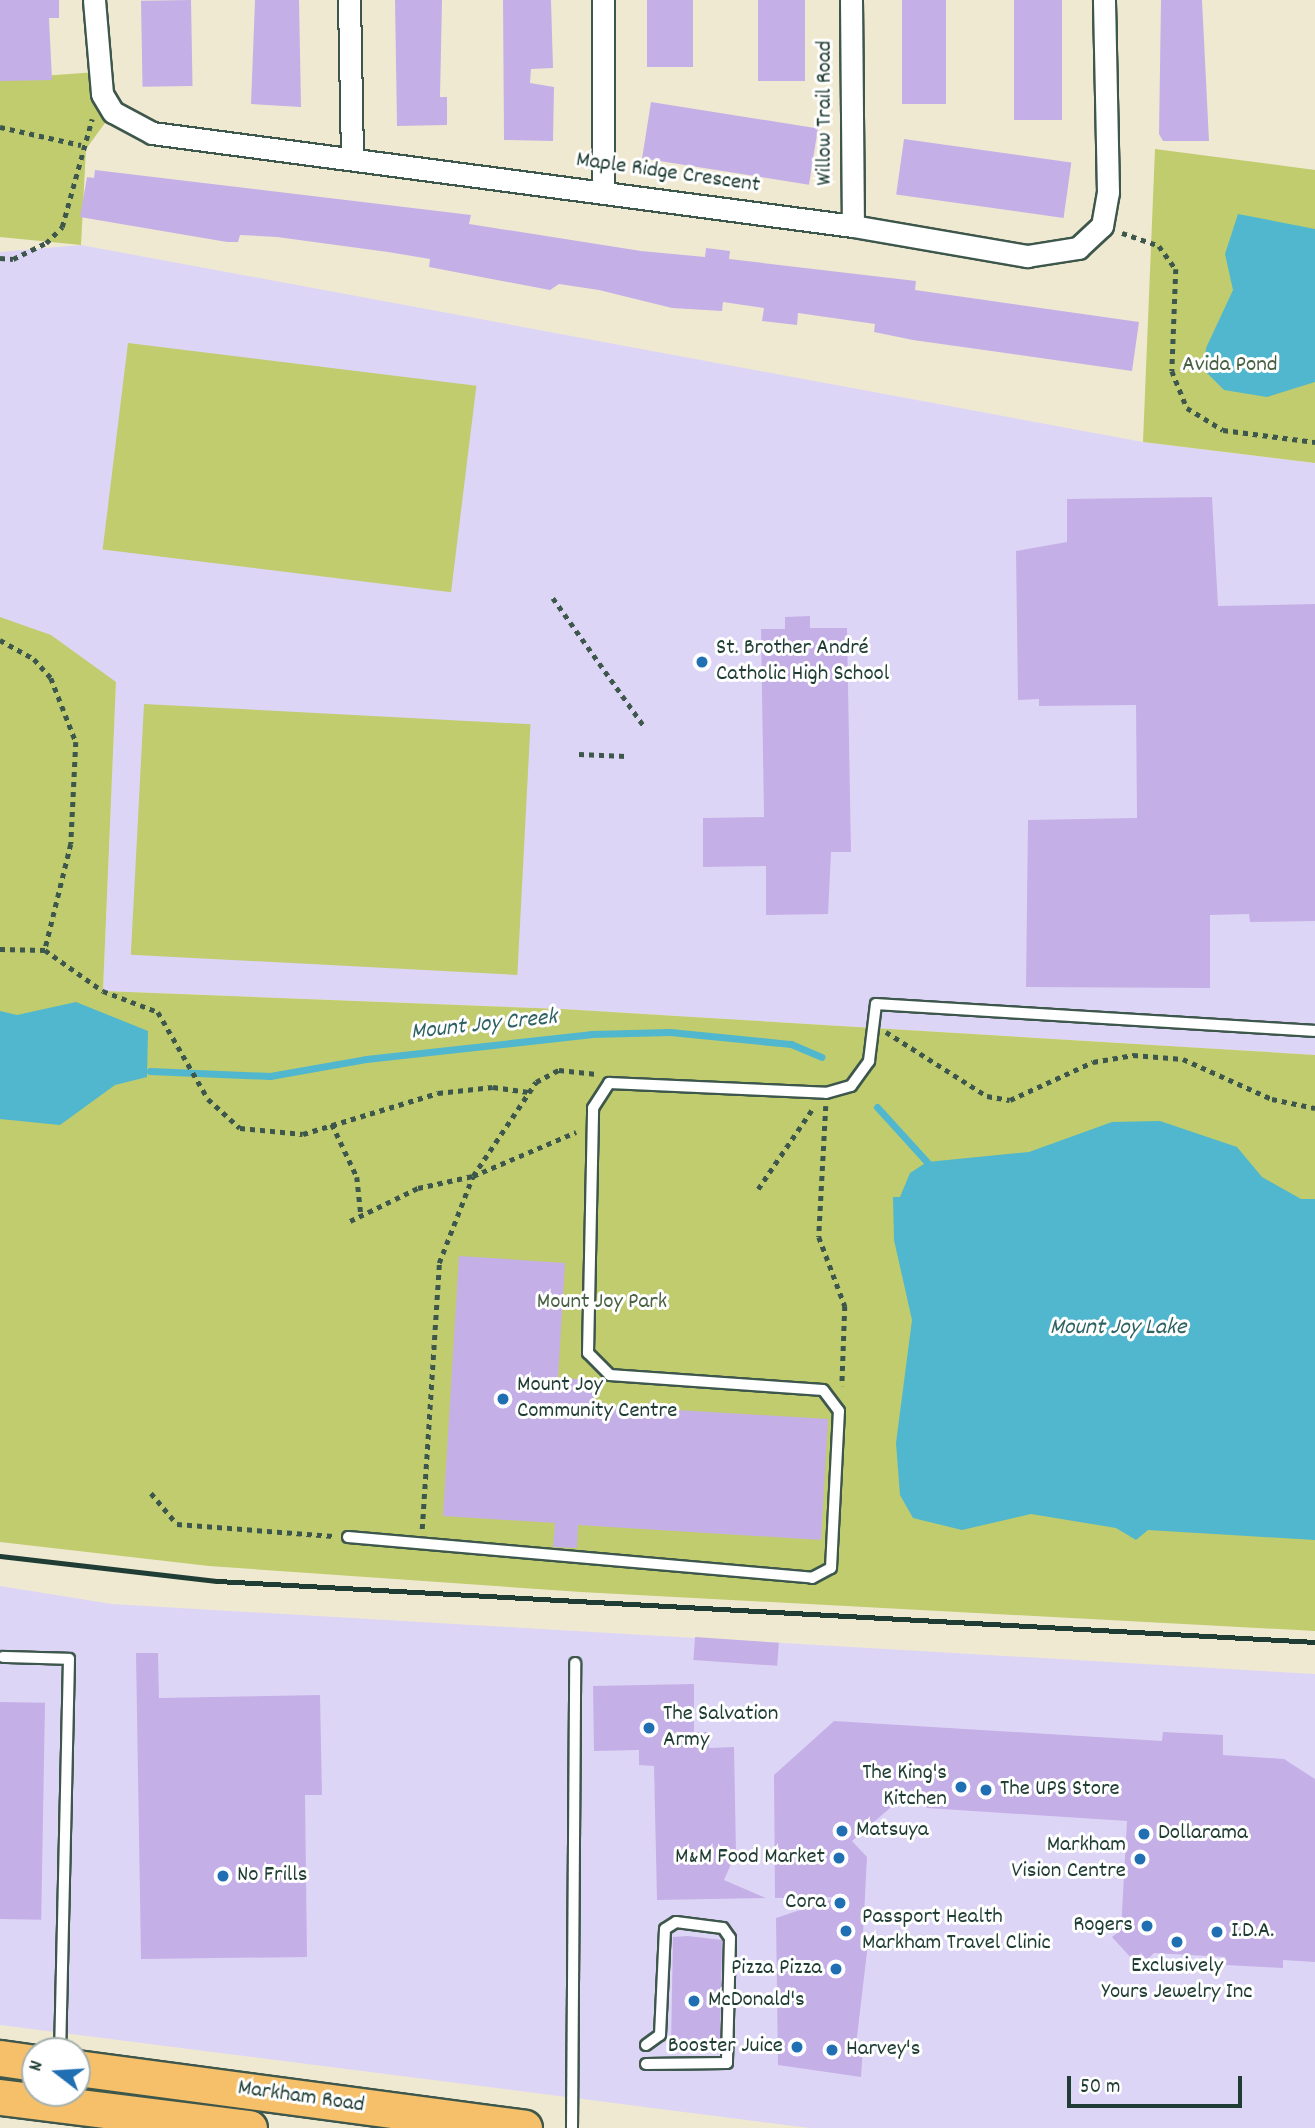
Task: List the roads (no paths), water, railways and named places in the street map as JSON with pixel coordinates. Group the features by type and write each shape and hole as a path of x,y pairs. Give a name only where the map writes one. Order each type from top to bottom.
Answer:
{"main road":[{"path":"0,2058 21,2061"},
{"name":"Markham Road","path":"91,2070 524,2128"},
{"name":"Markham Road","path":"0,2097 249,2128"}],"street":[{"name":"Maple Ridge Crescent","path":"94,0 102,94 113,112 152,133 853,226 1027,256 1078,248 1102,226 1108,192 1104,0"},
{"path":"349,0 352,159"},
{"path":"603,0 603,191"},
{"name":"Willow Trail Road","path":"851,0 853,226"}],"lane":[{"path":"348,1537 812,1578 831,1568 839,1411 822,1390 610,1375 588,1353 593,1108 610,1083 826,1093 851,1086 869,1061 876,1004 1315,1031"},
{"path":"3,1657 69,1659 60,2037"},
{"path":"572,2128 575,1663"},
{"path":"646,2045 660,2035 665,1928 676,1922 723,1928 730,1938 727,2063 646,2064"}],"water":[{"name":"Avida Pond","path":"1238,214 1315,229 1315,382 1267,397 1224,390 1204,370 1206,348 1233,290 1225,254"},
{"path":"76,1002 148,1031 147,1077 115,1085 60,1125 0,1119 0,1011 17,1015"},
{"name":"Mount Joy Lake","path":"1160,1121 1237,1147 1262,1177 1301,1199 1315,1199 1315,1540 1148,1530 1136,1540 1116,1528 1031,1514 962,1530 913,1518 900,1495 896,1443 912,1320 894,1240 893,1197 900,1197 910,1173 927,1162 1029,1152 1112,1122"}],"waterway":[{"name":"Mount Joy Creek","path":"150,1071 270,1076 366,1059 591,1034 670,1032 791,1044 821,1057"},
{"name":"Mount Joy Creek","path":"877,1107 927,1162"}],"railway":[{"path":"0,1556 217,1581 1315,1642"}],"place":[{"name":"St. Brother André Catholic High School","path":"702,662"},
{"name":"Mount Joy Community Centre","path":"503,1399"},
{"name":"The Salvation Army","path":"649,1728"},
{"name":"The King's Kitchen","path":"961,1787"},
{"name":"The UPS Store","path":"986,1790"},
{"name":"Matsuya","path":"842,1831"},
{"name":"Dollarama","path":"1144,1834"},
{"name":"M&M Food Market","path":"839,1858"},
{"name":"Markham Vision Centre","path":"1140,1859"},
{"name":"No Frills","path":"223,1876"},
{"name":"Cora","path":"840,1903"},
{"name":"Rogers","path":"1147,1926"},
{"name":"Passport Health Markham Travel Clinic","path":"846,1931"},
{"name":"I.D.A.","path":"1217,1932"},
{"name":"Exclusively Yours Jewelry Inc","path":"1177,1942"},
{"name":"Pizza Pizza","path":"836,1969"},
{"name":"McDonald's","path":"694,2001"},
{"name":"Booster Juice","path":"797,2047"},
{"name":"Harvey's","path":"832,2050"}],"park label":[{"name":"Mount Joy Park","path":"602,1303"}]}
